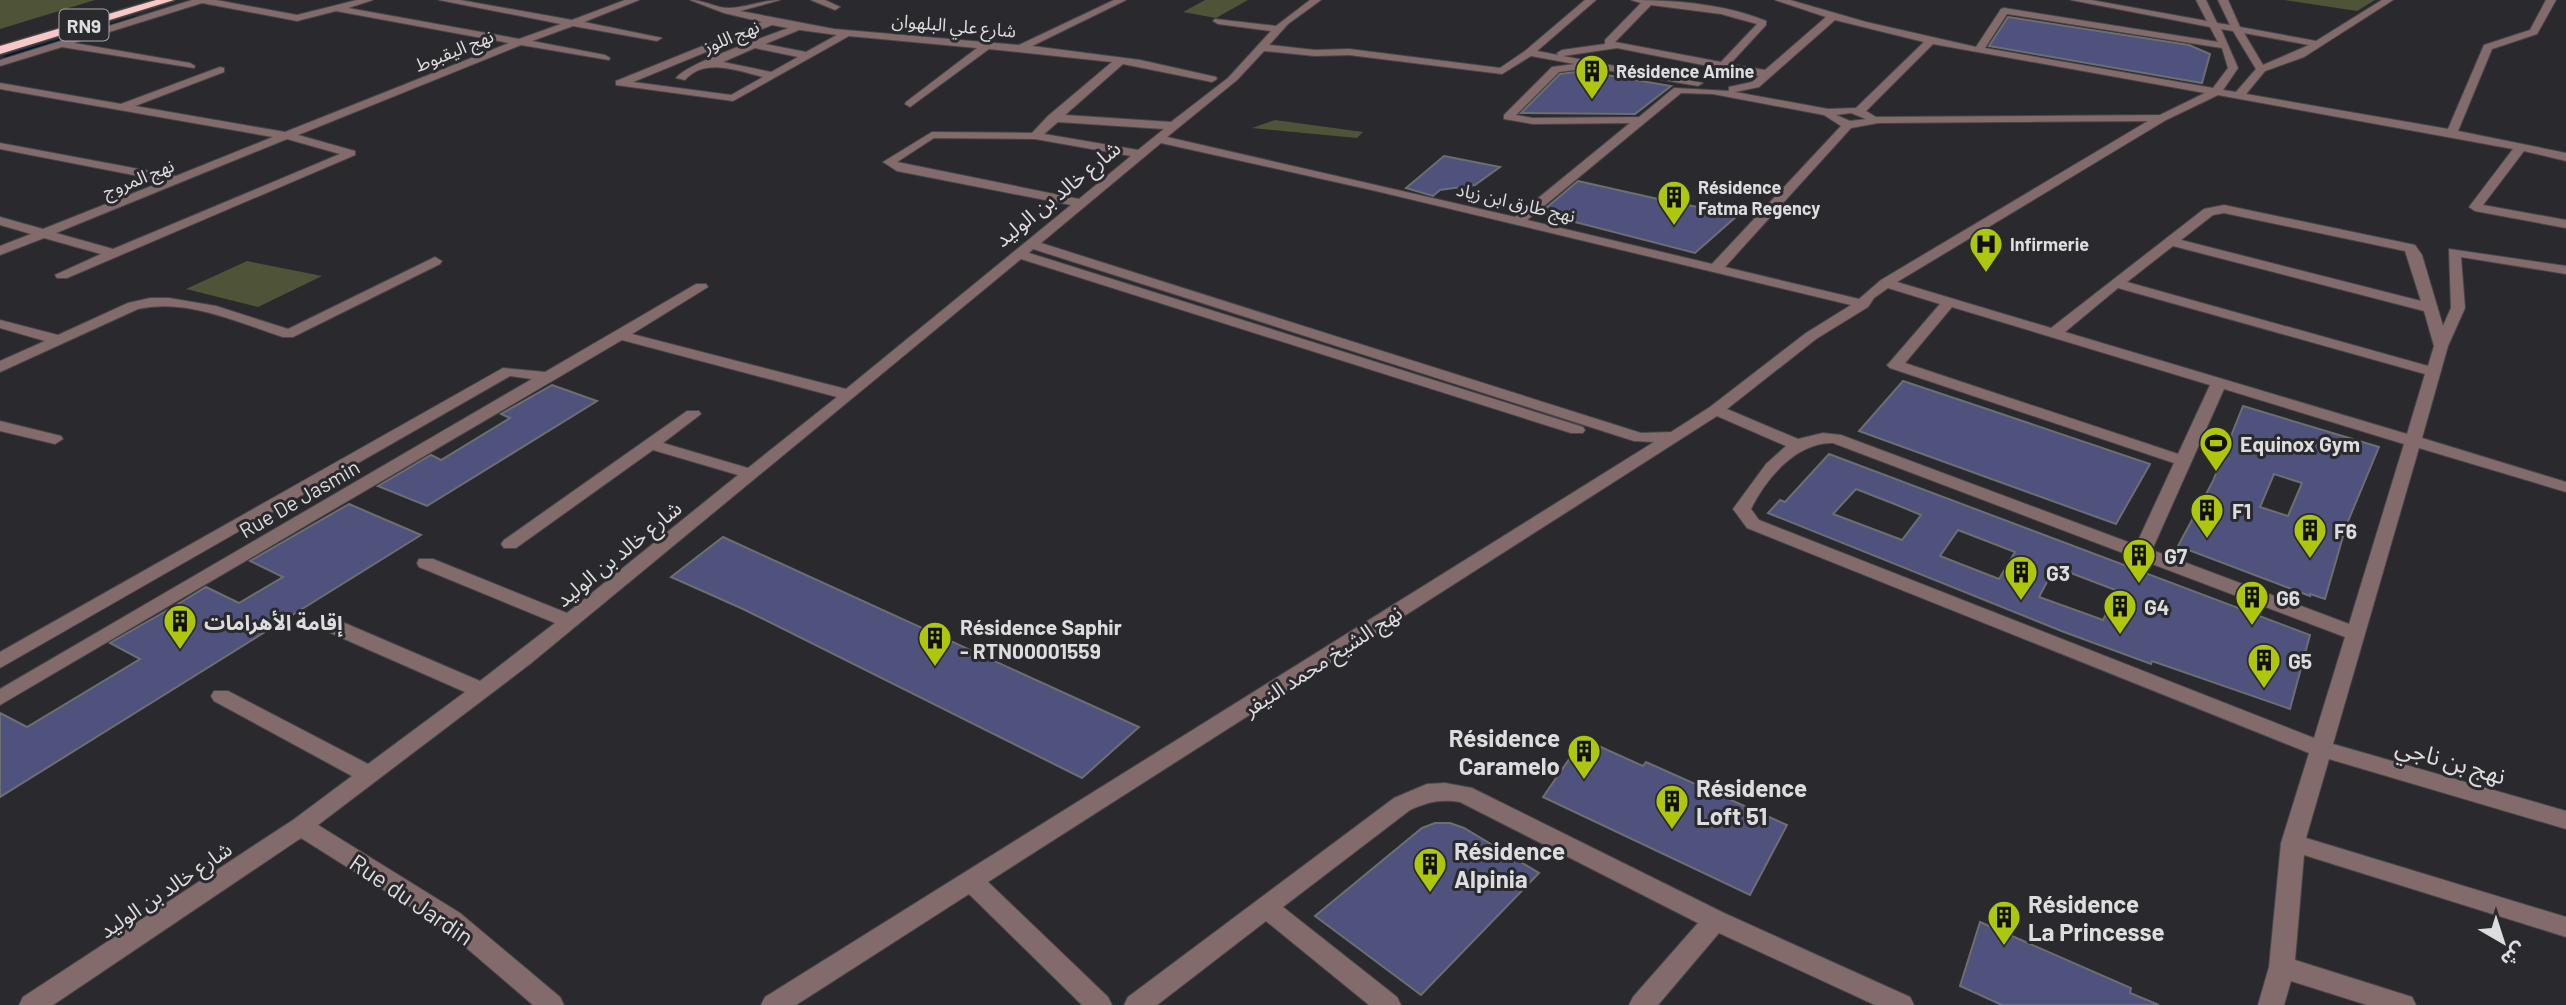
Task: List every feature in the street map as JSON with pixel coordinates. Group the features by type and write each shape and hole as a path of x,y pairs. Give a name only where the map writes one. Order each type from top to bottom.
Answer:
{"highway":[{"name":"RN9","path":"0,40 135,0"},
{"name":"RN9","path":"0,50 168,0"}],"street":[{"path":"0,63 202,0 292,18 313,17 368,0"},
{"path":"444,0 657,38"},
{"name":"نهج اليقبوط","path":"289,136 521,42 634,0"},
{"path":"726,12 775,0"},
{"path":"816,0 835,7"},
{"path":"1021,48 1121,0"},
{"name":"شارع خالد بن الوليد","path":"32,1005 300,827 481,690 752,474 1159,139 1205,100 1222,78 1247,60 1278,29 1316,0"},
{"path":"1259,47 1315,53 1349,52 1493,72 1502,71 1529,53 1591,0"},
{"path":"1636,0 1763,23 1723,66"},
{"path":"1695,9 1707,0"},
{"path":"1780,0 1817,13 1929,42 2452,133 2566,157"},
{"path":"1817,13 1826,0"},
{"path":"1972,50 1997,0"},
{"path":"2076,0 2319,44"},
{"path":"2201,0 2210,24 2225,46 2233,68 2216,92"},
{"path":"2223,0 2235,28 2261,69"},
{"path":"2239,96 2261,69 2282,64 2319,44 2388,0"},
{"path":"2452,133 2488,47 2534,32 2551,0"},
{"name":"شارع علي البلهوان","path":"702,1 726,12 796,28 1021,48 1222,78"},
{"path":"1614,46 1609,41 1648,2"},
{"path":"339,9 605,58"},
{"path":"1972,50 2004,11 2225,46"},
{"path":"1529,53 1735,89 1750,88 1832,17"},
{"path":"1218,21 1278,29"},
{"path":"769,23 620,83 725,99 775,76 848,33"},
{"name":"نهج اللوز","path":"681,78 710,62 796,28"},
{"path":"1859,111 1929,42"},
{"path":"62,44 190,66"},
{"path":"754,45 809,56"},
{"path":"910,104 987,45"},
{"path":"1543,55 1614,46 1768,74"},
{"path":"1035,136 1052,118 1119,61"},
{"path":"710,62 775,76"},
{"path":"1640,120 1533,121 1513,119 1507,115 1562,67 1572,66 1830,113 1838,110 1859,111 1874,120 2162,118"},
{"path":"121,107 220,70"},
{"path":"0,86 289,136 351,153 62,275"},
{"path":"1519,220 1670,95 1684,88"},
{"path":"0,94 17,89"},
{"name":"نهج الشيخ محمد النيفر","path":"774,1005 1716,410 1811,336 1863,304 1869,295 1886,283 2162,118 2216,92"},
{"path":"1830,113 1835,121 1848,125 1866,125 1874,120"},
{"path":"1052,118 1174,126"},
{"path":"1716,268 1848,125"},
{"path":"1081,203 897,167 889,162 932,135 1035,136 1140,154"},
{"name":"نهج المروج","path":"0,251 289,136"},
{"name":"نهج طارق ابن زياد","path":"1159,139 1519,220 1863,304"},
{"path":"0,146 180,180"},
{"path":"2521,147 2475,207 2566,224"},
{"path":"2053,334 2169,241 2209,212 2224,209 2410,248 2415,255 2441,346"},
{"path":"0,221 113,253"},
{"path":"2169,241 2430,308"},
{"path":"1024,249 1640,438 1674,437"},
{"path":"1024,249 1490,405 1651,452"},
{"path":"2271,1005 2282,967 2293,843 2441,346 2458,308 2454,252 2566,270"},
{"path":"0,367 133,306 156,301 196,307 288,334 435,261"},
{"path":"1886,283 2566,487"},
{"path":"2116,283 2433,372"},
{"name":"Rue De Jasmin","path":"0,698 701,287"},
{"path":"1949,302 1895,365 2184,461"},
{"path":"0,324 60,340"},
{"path":"620,335 849,395"},
{"name":"Rue De Jasmin","path":"0,661 508,371 547,377"},
{"path":"2141,554 2219,383"},
{"path":"1716,410 1796,444 1815,436 1835,438 2357,634"},
{"path":"510,544 693,414"},
{"path":"0,426 55,439"},
{"path":"652,444 752,474"},
{"name":"نهج بن ناجي","path":"1796,444 1774,465 1745,502 1742,509 1753,524 2321,750 2566,820"},
{"path":"426,564 569,621"},
{"path":"333,626 481,690"},
{"path":"221,696 369,775"},
{"path":"1138,1005 1268,909 1402,804 1427,793 1445,791 1494,807 1715,920 1901,1005"},
{"name":"Rue du Jardin","path":"300,827 451,920 551,1005"},
{"path":"2293,843 2566,927"},
{"path":"971,881 1099,1005"},
{"path":"1268,909 1388,1005"},
{"path":"1642,1005 1715,920"},
{"path":"2282,967 2403,1005"}],"green space":[{"path":"0,0 95,0 0,29"},
{"path":"1205,0 1248,0 1216,18 1183,12"},
{"path":"2284,0 2375,0 2357,11"},
{"path":"1275,120 1363,132 1357,138 1252,128"},
{"path":"247,261 322,276 258,307 186,289"}],"building":[{"path":"2008,17 2189,45 2210,54 2202,83 1989,46"},
{"name":"Résidence Amine","path":"1583,71 1671,86 1635,114 1521,113 1560,74"},
{"path":"1444,156 1500,167 1475,185 1440,190 1433,196 1406,188"},
{"path":"1578,181 1738,215 1695,253 1540,213"},
{"path":"1903,381 2150,464 2116,524 1859,431"},
{"path":"552,385 597,401 427,506 378,486 431,455 441,460 510,418 501,414"},
{"path":"2243,406 2379,447 2346,526 2325,599 2310,596 2178,546 2213,481","holes":["2274,474 2302,483 2288,516 2260,507"]},
{"path":"1829,454 2310,635 2290,709 2152,661 2151,664 2064,632 1768,513 1780,500 1785,502","holes":["1856,489 1897,505 1921,515 1902,540 1833,514","1958,530 2015,552 1999,579 1940,556","2055,567 2118,591 2103,620 2039,597"]},
{"name":"إقامة الأهرامات","path":"349,504 421,535 0,797 0,713 27,727 140,659 110,643 206,587 239,603 283,577 250,561"},
{"name":"Résidence Saphir - RTN00001559","path":"723,537 1139,727 1082,778 743,609 671,577"},
{"name":"Résidence Loft 51","path":"1583,739 1643,766 1646,762 1787,825 1750,895 1543,797"},
{"name":"Résidence Alpinia","path":"1435,823 1450,823 1464,828 1539,873 1421,995 1315,916 1422,828"},
{"name":"Résidence La Princesse","path":"1980,922 2131,988 2130,993 2159,1005 2002,1005 1960,986"}],"waterway":[{"path":"6,57 135,18"}],"place":[{"name":"Résidence Amine","path":"1592,101"},
{"name":"Résidence Fatma Regency","path":"1674,227"},
{"name":"Infirmerie","path":"1986,274"},
{"name":"Equinox Gym","path":"2216,473"},
{"name":"F1","path":"2207,540"},
{"name":"F6","path":"2310,560"},
{"name":"G7","path":"2139,585"},
{"name":"G3","path":"2021,602"},
{"name":"G6","path":"2252,627"},
{"name":"G4","path":"2120,636"},
{"name":"إقامة الأهرامات","path":"180,651"},
{"name":"Résidence Saphir - RTN00001559","path":"935,668"},
{"name":"G5","path":"2264,690"},
{"name":"Résidence Caramelo","path":"1584,781"},
{"name":"Résidence Loft 51","path":"1672,831"},
{"name":"Résidence Alpinia","path":"1430,894"},
{"name":"Résidence La Princesse","path":"2004,947"}]}
